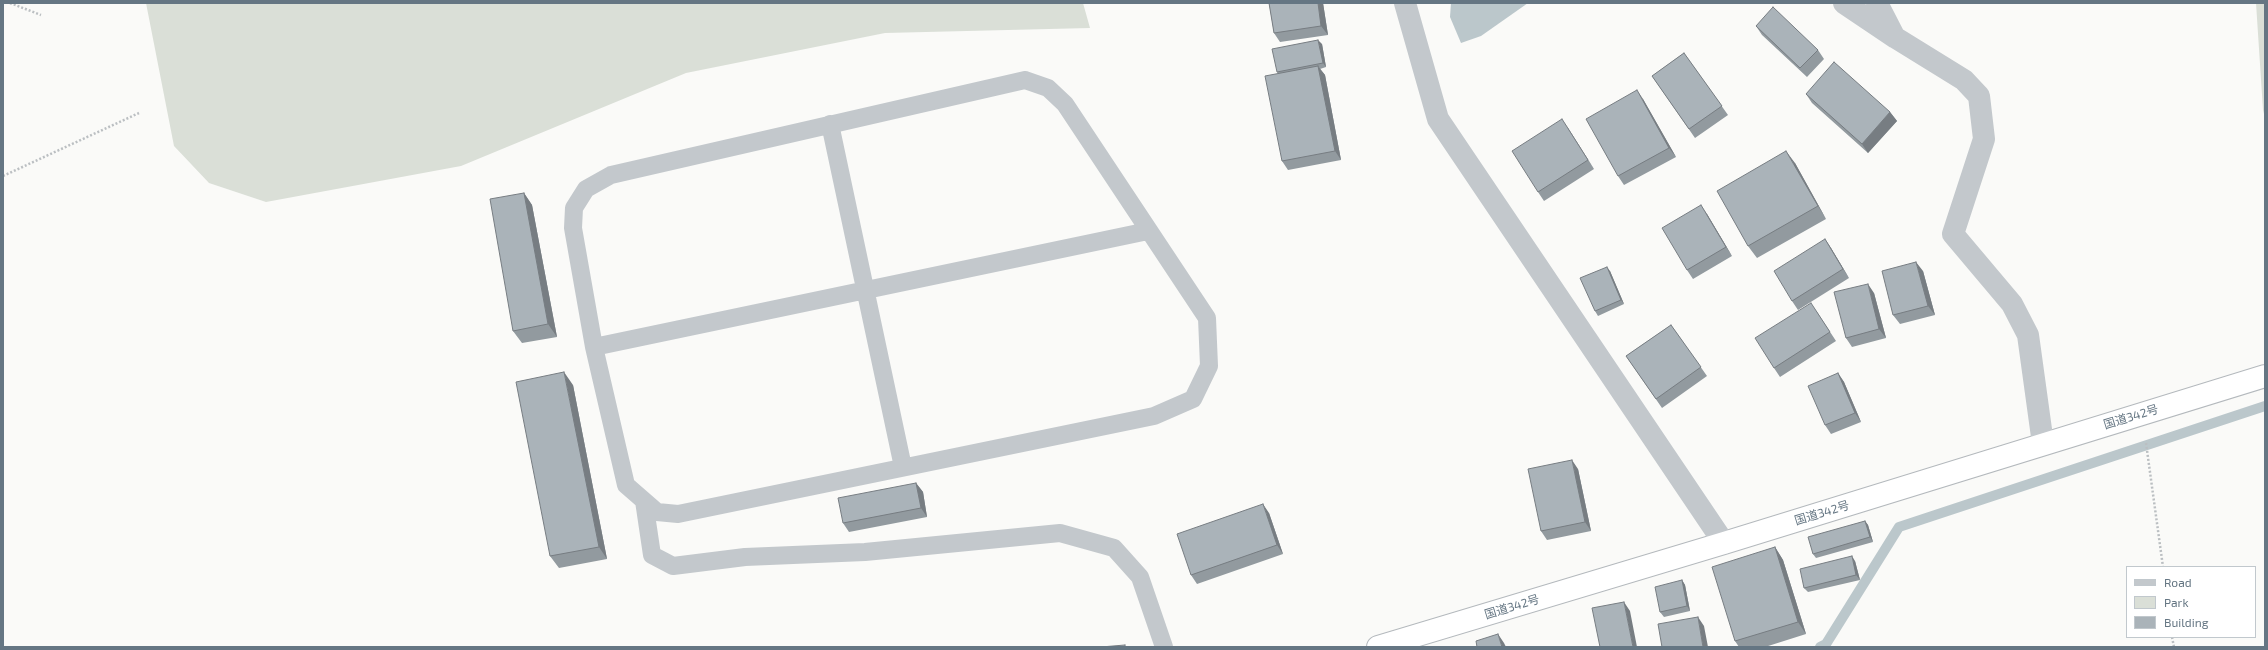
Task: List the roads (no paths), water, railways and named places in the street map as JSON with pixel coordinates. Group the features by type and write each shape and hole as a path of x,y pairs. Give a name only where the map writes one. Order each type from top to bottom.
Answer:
{"highway":[{"name":"国道342号","path":"1378,647 1724,543 2265,376"}],"street":[{"path":"1405,3 1438,119 1724,543"},
{"path":"1844,3 1896,38 1964,80 1979,96 1984,139 1953,234 2012,304 2028,335 2044,444"},
{"path":"1877,3 1896,38"}],"lane":[{"path":"1025,80 1048,88 1065,104 1207,318 1209,366 1193,399 1154,416 678,514 656,512 626,485 594,347 573,228 574,208 586,189 611,175 830,124 1025,80"},
{"path":"830,124 903,468"},
{"path":"594,347 1148,231"},
{"path":"644,501 652,555 673,566 745,557 865,552 1060,533 1114,548 1140,577 1164,647"}],"waterway":[{"path":"1820,647 1826,644 1899,527 2265,406"}]}
